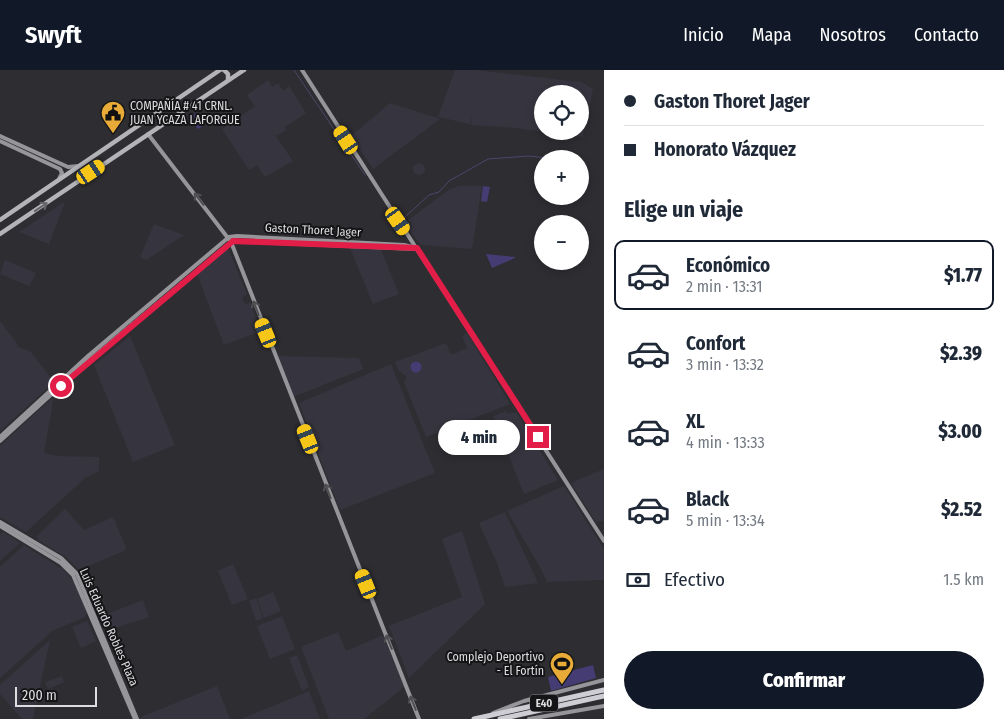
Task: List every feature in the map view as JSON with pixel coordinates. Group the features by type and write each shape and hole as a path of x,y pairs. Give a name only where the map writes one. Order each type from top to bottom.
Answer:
{"highway":[{"name":"E40","path":"474,719 604,690"},
{"name":"E40","path":"500,719 604,696"}],"main road":[{"path":"0,219 81,166 220,70"},
{"path":"224,70 229,75 227,81"},
{"path":"0,234 243,70"}],"street":[{"path":"302,70 604,541"},
{"path":"148,134 230,240 420,719"},
{"path":"0,136 68,167 81,166"},
{"path":"0,141 60,169 62,173 59,180"},
{"name":"Gaston Thoret Jager","path":"230,240 237,236 404,245 417,248"},
{"path":"0,437 88,356 230,240"},
{"path":"0,441 88,360 230,240"},
{"name":"Luis Eduardo Robles Plaza","path":"0,522 61,558 77,574 136,719"},
{"name":"Luis Eduardo Robles Plaza","path":"0,526 61,563 73,575 136,719"},
{"path":"485,716 524,701 604,680"},
{"path":"529,719 604,706"}],"shaded area":[{"path":"455,70 475,70 581,82 586,85 534,85 534,130 471,125 472,115 470,124 438,117"},
{"path":"268,80 272,87 278,83 283,91 289,86 306,113 285,127 286,130 276,136 270,128 293,161 265,177 257,165 249,170 222,129 237,119 241,121 239,117 255,106 247,95"},
{"path":"589,87 593,89 589,108"},
{"path":"390,103 440,119 373,169 351,136"},
{"path":"196,113 204,125 198,129 189,117"},
{"path":"417,163 421,163 425,169 421,175 417,175 413,171 413,167"},
{"path":"459,186 482,186 472,249 421,245 404,223 450,189"},
{"path":"483,186 490,187 487,202 481,201"},
{"path":"64,202 49,244 19,232"},
{"path":"154,224 184,235 146,260 140,257"},
{"path":"228,248 247,294 242,298 245,305 250,302 261,331 224,345 197,274"},
{"path":"350,248 381,250 399,294 373,304"},
{"path":"486,254 515,257 515,258 492,268"},
{"path":"5,260 36,273 29,286 0,274"},
{"path":"0,321 18,345 3,355 17,346 31,352 54,382 0,431"},
{"path":"467,333 510,404 426,437 404,382 407,377 399,371 395,362 446,343 450,353 454,354 467,348 462,336"},
{"path":"130,336 175,445 133,462 94,365"},
{"path":"277,356 359,358 363,369 293,397"},
{"path":"414,362 418,362 421,367 420,371 414,372 411,369 411,365"},
{"path":"391,364 435,473 340,510 299,403"},
{"path":"51,399 53,401 44,453 58,456 99,457 99,471 85,478 26,532 0,517 0,446"},
{"path":"506,411 508,414 516,412 558,480 524,494 493,416"},
{"path":"604,469 604,521 596,522 571,483"},
{"path":"564,486 604,549 604,580 547,582 507,511"},
{"path":"65,509 84,530 113,517 126,548 124,551 79,570 66,557 38,540 37,536"},
{"path":"505,512 538,583 505,587 497,563 479,523"},
{"path":"462,531 485,604 409,678 389,626 462,597 442,539"},
{"path":"3,532 20,543 0,561 0,534"},
{"path":"24,545 61,567 75,583 87,613 85,617 52,631 0,678 0,567"},
{"path":"233,564 248,599 232,605 218,571"},
{"path":"273,592 281,611 264,618 257,599"},
{"path":"256,598 263,618 256,621 249,601"},
{"path":"143,600 149,617 109,630 104,615"},
{"path":"282,616 295,649 270,659 257,626"},
{"path":"87,621 96,641 81,648 72,627"},
{"path":"338,632 346,651 383,635 404,687 364,719 329,719 301,647"},
{"path":"50,640 33,719 22,719 0,694 0,685"},
{"path":"297,655 309,687 302,691 289,658"},
{"name":"Complejo Deportivo - El Fortín","path":"593,665 596,678 551,691 548,677"},
{"path":"62,676 64,682 48,689 45,682"},
{"path":"217,686 230,719 141,719 141,717"},
{"path":"309,691 320,719 241,719"}],"waterway":[{"path":"294,70 365,175"},
{"path":"405,217 429,195 439,192 449,181 488,159 534,157"}],"place":[{"name":"COMPAÑÍA # 41 CRNL. JUAN YCAZA LAFORGUE","path":"113,134"},
{"name":"Complejo Deportivo - El Fortín","path":"562,685"}],"route":[{"path":"61,386 88,360 233,241 410,250 417,248 538,437"}]}
